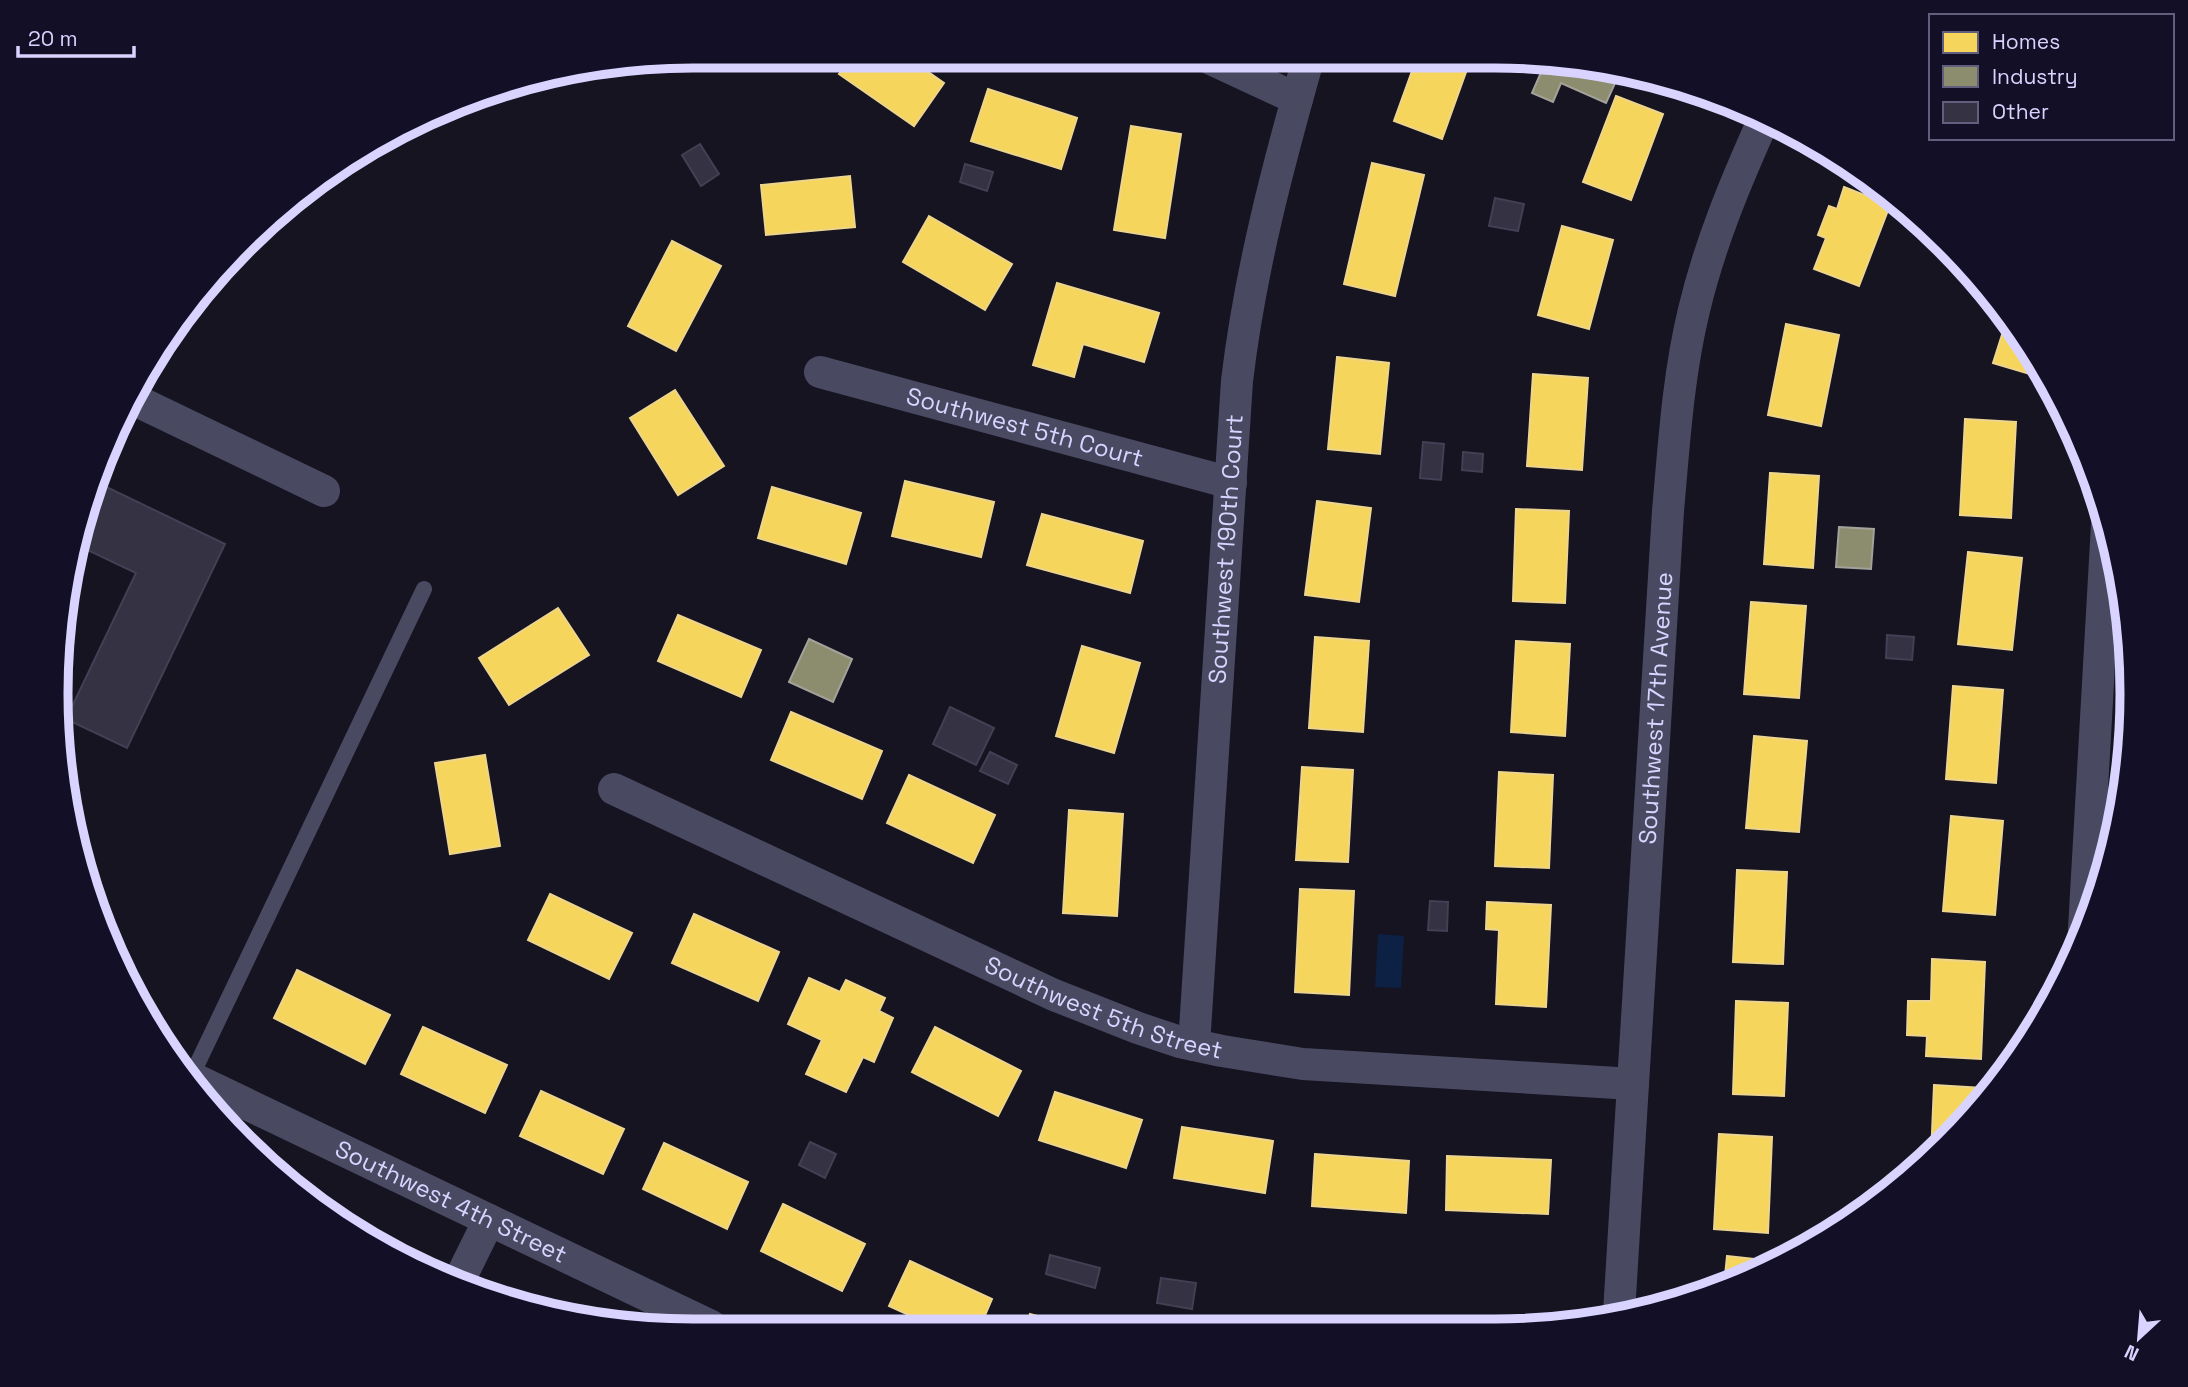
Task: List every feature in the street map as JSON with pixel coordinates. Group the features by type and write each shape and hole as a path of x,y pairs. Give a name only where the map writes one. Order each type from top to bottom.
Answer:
{"street":[{"path":"1230,68 1297,99"},
{"name":"Southwest 190th Court","path":"1194,1045 1237,381 1249,293 1278,169 1306,68"},
{"name":"Southwest 17th Avenue","path":"1619,1306 1668,511 1684,355 1709,256 1760,128"},
{"name":"Southwest 5th Court","path":"820,372 1231,483"},
{"path":"140,403 324,491"},
{"path":"2086,897 2105,560"},
{"name":"Southwest 5th Street","path":"614,789 1054,995 1138,1028 1194,1045 1303,1064 1633,1084"},
{"name":"Southwest 4th Street","path":"205,1084 695,1319"},
{"path":"462,1274 489,1220"}],"lane":[{"path":"194,1070 424,589"}],"water":[{"path":"1378,934 1404,936 1401,988 1375,987"}],"building: Homes":[{"path":"843,68 923,68 944,83 914,126 839,74"},
{"path":"1413,68 1467,68 1442,139 1394,121"},
{"path":"988,89 1077,118 1061,169 971,141"},
{"path":"1616,96 1663,114 1631,200 1583,182"},
{"path":"1131,126 1181,134 1165,238 1114,230"},
{"path":"1372,163 1424,175 1395,296 1344,284"},
{"path":"850,176 855,227 766,235 761,185"},
{"path":"1844,187 1880,201 1889,208 1859,286 1814,269 1826,238 1818,235 1829,206 1837,209"},
{"path":"929,216 1012,264 985,310 903,262"},
{"path":"1562,226 1613,240 1589,329 1538,315"},
{"path":"672,241 721,266 676,351 628,326"},
{"path":"1057,283 1159,313 1144,362 1083,344 1074,377 1033,365"},
{"path":"1786,324 1839,335 1821,426 1768,415"},
{"path":"2003,331 2032,375 1993,363"},
{"path":"1337,357 1389,363 1380,454 1328,449"},
{"path":"1533,374 1588,378 1582,470 1527,466"},
{"path":"675,390 724,466 678,495 630,418"},
{"path":"1965,419 2016,422 2011,518 1960,515"},
{"path":"1770,473 1819,476 1813,568 1764,564"},
{"path":"905,481 994,502 981,557 892,536"},
{"path":"772,487 861,513 846,564 758,538"},
{"path":"1317,501 1371,508 1359,602 1305,595"},
{"path":"1516,509 1569,511 1565,603 1513,601"},
{"path":"1042,514 1143,541 1130,593 1027,565"},
{"path":"1968,552 2022,558 2012,650 1958,644"},
{"path":"1751,602 1806,606 1799,698 1744,694"},
{"path":"558,608 589,655 509,705 479,658"},
{"path":"678,615 761,650 741,697 658,661"},
{"path":"1315,637 1369,641 1363,732 1309,728"},
{"path":"1516,641 1570,644 1565,736 1511,732"},
{"path":"1082,646 1140,663 1114,753 1056,736"},
{"path":"1953,686 2003,690 1996,783 1946,779"},
{"path":"791,712 882,751 862,799 771,760"},
{"path":"1754,736 1807,741 1799,832 1746,828"},
{"path":"485,755 500,846 450,854 435,763"},
{"path":"1302,767 1353,770 1348,862 1296,860"},
{"path":"1499,772 1553,775 1549,868 1495,866"},
{"path":"909,775 995,815 973,863 887,823"},
{"path":"1069,810 1123,814 1117,916 1063,913"},
{"path":"1951,816 2003,821 1995,915 1943,911"},
{"path":"1737,870 1787,872 1783,964 1733,962"},
{"path":"1300,889 1354,891 1349,995 1295,992"},
{"path":"550,894 632,933 609,979 528,940"},
{"path":"1487,902 1551,905 1546,1007 1496,1004 1499,930 1486,929"},
{"path":"694,914 779,952 758,1001 672,963"},
{"path":"1932,959 1985,962 1981,1059 1926,1056 1927,1036 1907,1035 1908,1001 1931,1001"},
{"path":"297,970 390,1015 365,1064 274,1018"},
{"path":"809,978 840,992 846,980 885,998 879,1011 893,1018 874,1062 863,1057 846,1092 806,1074 822,1040 788,1024"},
{"path":"1736,1001 1788,1003 1784,1096 1733,1094"},
{"path":"423,1027 507,1065 485,1113 401,1074"},
{"path":"935,1027 1021,1071 998,1116 912,1072"},
{"path":"1934,1085 1980,1088 1965,1106 1932,1141"},
{"path":"541,1091 624,1129 603,1174 520,1136"},
{"path":"1055,1092 1142,1120 1126,1168 1039,1140"},
{"path":"1182,1127 1273,1141 1265,1193 1174,1178"},
{"path":"1719,1134 1772,1137 1768,1233 1714,1229"},
{"path":"664,1143 748,1182 727,1229 643,1189"},
{"path":"1315,1154 1409,1161 1406,1213 1312,1206"},
{"path":"1447,1156 1551,1160 1548,1214 1446,1210"},
{"path":"783,1204 865,1244 842,1291 761,1251"},
{"path":"1727,1256 1759,1260 1734,1271 1725,1274"},
{"path":"910,1261 992,1299 983,1319 917,1319 889,1306"},
{"path":"1030,1314 1048,1319 1028,1319"}],"building: Industry":[{"path":"1542,71 1616,81 1606,103 1561,83 1553,102 1532,93"},
{"path":"1839,527 1874,529 1871,569 1836,567"},
{"path":"809,639 852,659 833,702 789,682"}],"building: Other":[{"path":"700,144 719,174 701,186 682,155"},
{"path":"965,164 993,172 987,191 960,182"},
{"path":"1495,198 1524,204 1518,231 1489,226"},
{"path":"1423,442 1444,444 1441,480 1420,478"},
{"path":"1463,452 1483,454 1482,472 1462,470"},
{"path":"104,486 225,544 127,748 69,721 69,713 136,573 86,549"},
{"path":"1887,635 1914,637 1912,660 1886,658"},
{"path":"950,707 994,728 976,765 933,744"},
{"path":"990,752 1017,765 1008,784 980,771"},
{"path":"1430,901 1448,902 1447,931 1428,930"},
{"path":"810,1142 836,1154 825,1178 799,1165"},
{"path":"1050,1255 1100,1268 1095,1288 1046,1274"},
{"path":"1161,1278 1196,1283 1192,1309 1157,1303"}]}
